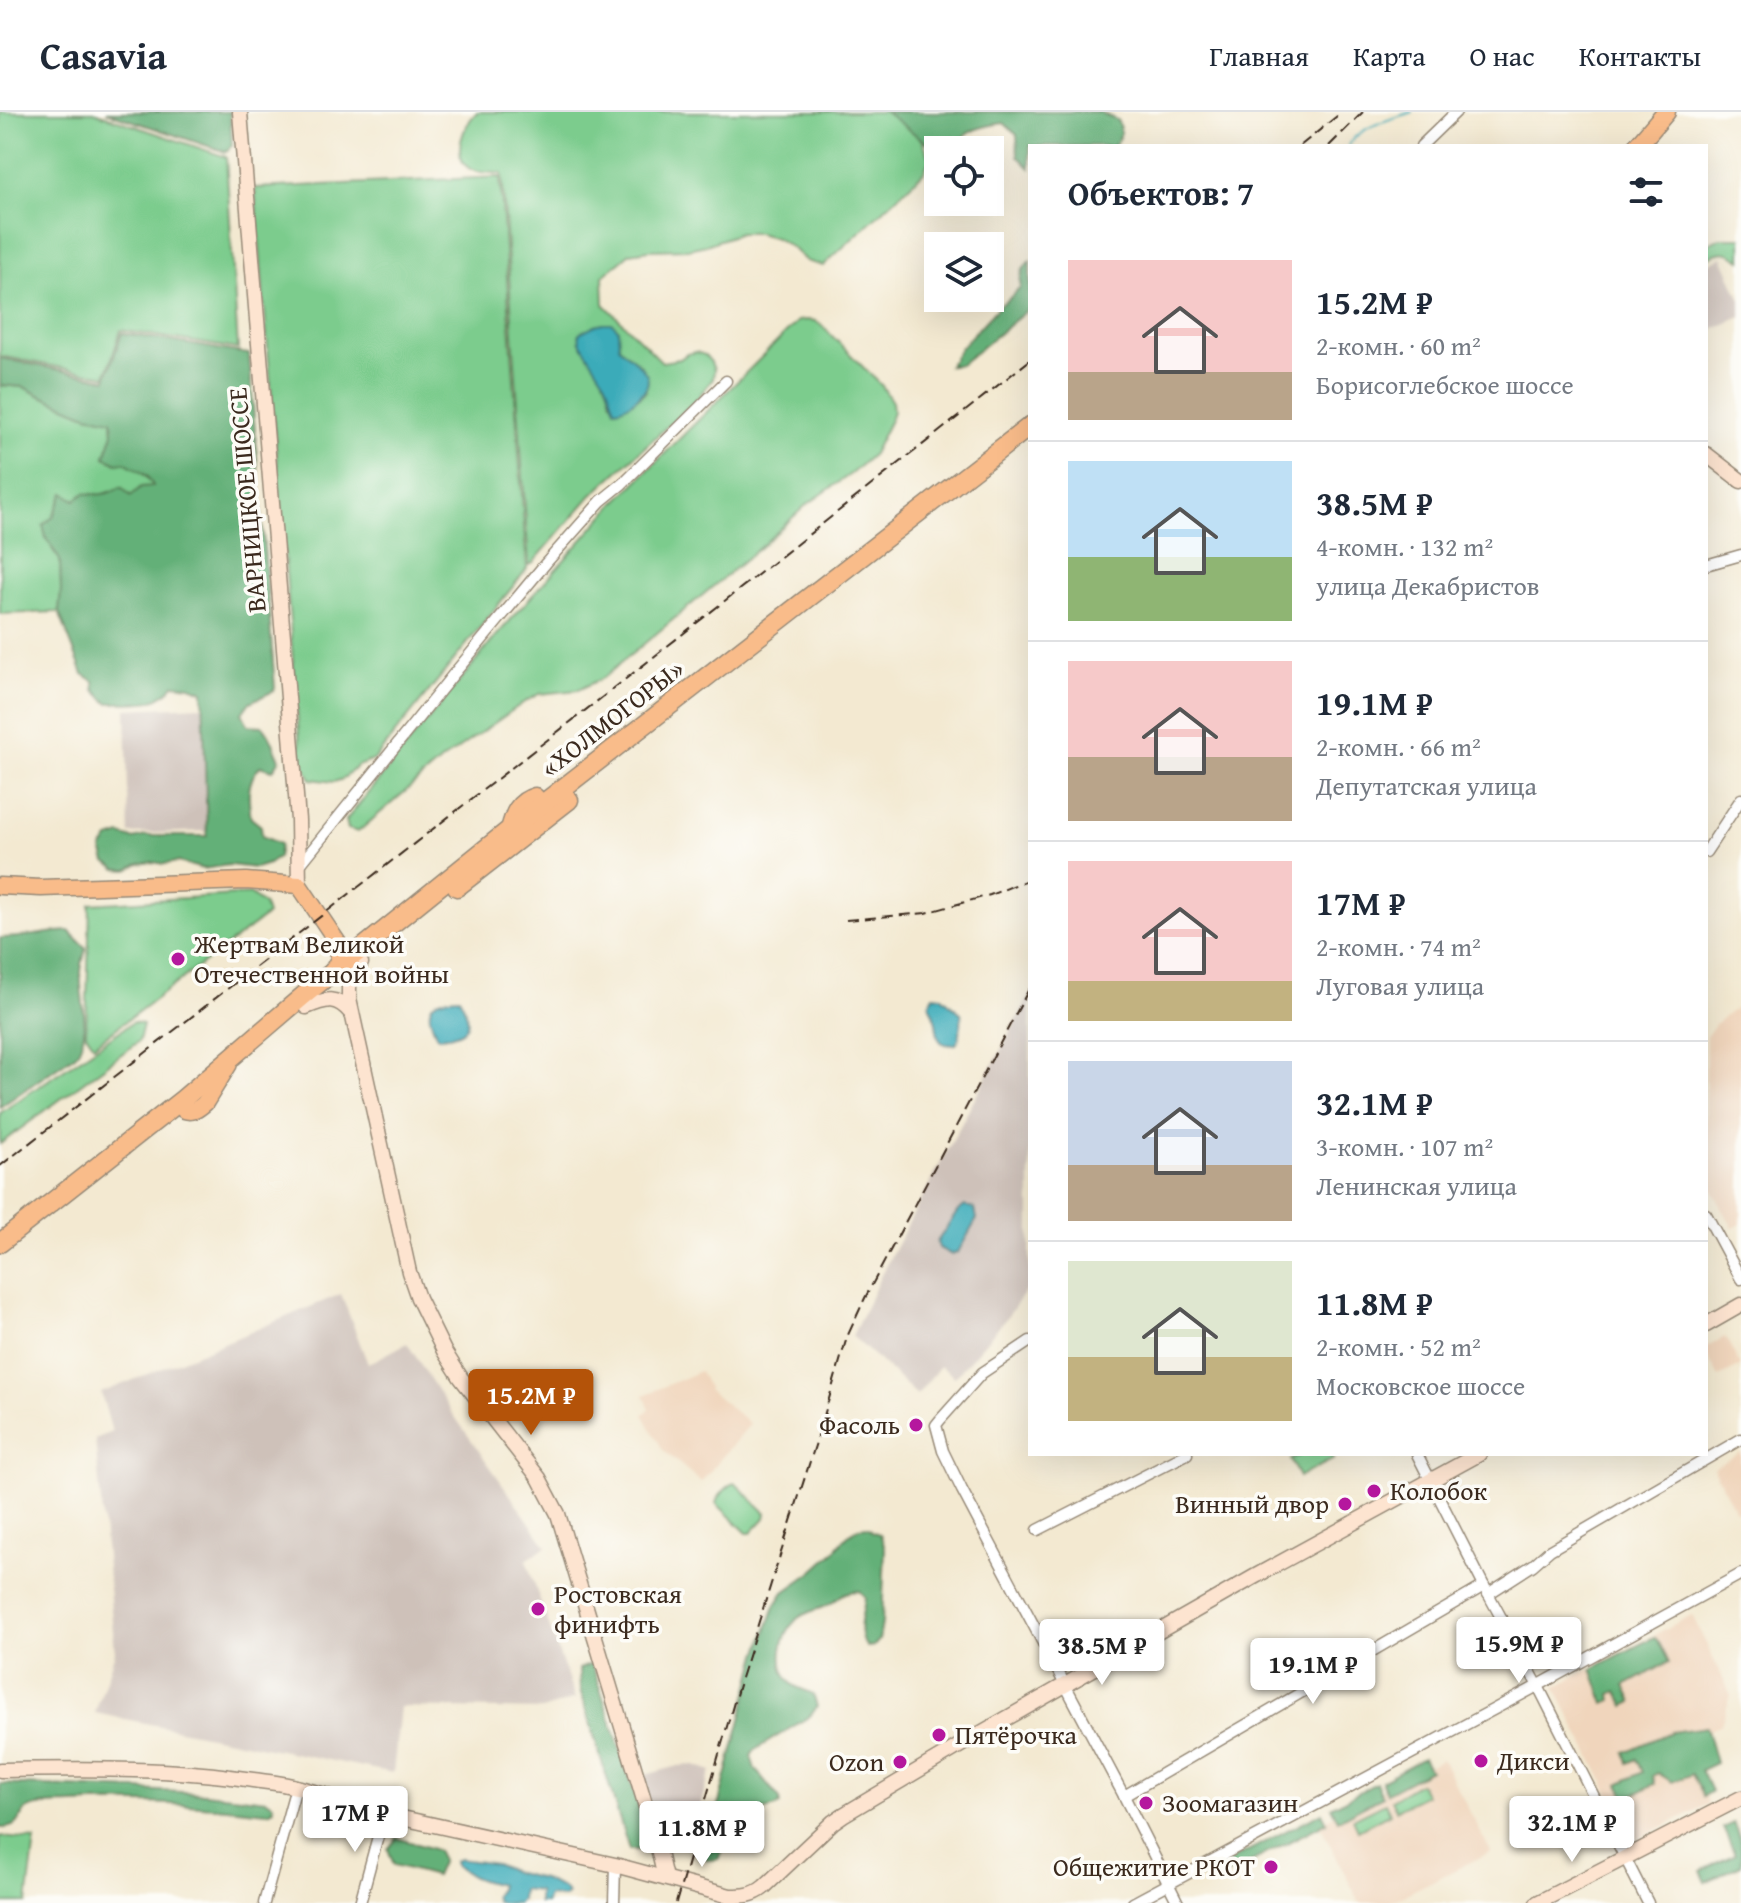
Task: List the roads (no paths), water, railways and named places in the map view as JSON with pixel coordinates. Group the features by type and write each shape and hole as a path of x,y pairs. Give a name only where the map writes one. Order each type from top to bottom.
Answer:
{"highway":[{"path":"1627,144 1654,112"},
{"path":"1639,144 1666,112"},
{"name":"«ХОЛМОГОРЫ»","path":"232,1059 306,1007 545,811 1028,428"},
{"name":"«ХОЛМОГОРЫ»","path":"0,1243 183,1099 303,996 509,830 545,811 677,712 1028,441"}],"main road":[{"path":"0,886 41,888 246,881 299,885 340,947 339,959 331,973"},
{"path":"336,938 351,945 377,936"}],"street":[{"name":"ВАРНИЦКОЕ ШОССЕ","path":"240,112 298,820 299,885"},
{"path":"1423,144 1456,112"},
{"path":"299,866 546,563 601,501 726,381"},
{"path":"1708,456 1741,481"},
{"path":"1708,564 1741,555"},
{"path":"1708,849 1739,805"},
{"path":"361,963 348,987 352,1014 402,1247 418,1298 461,1378 539,1478 558,1514 665,1878"},
{"path":"306,1007 331,1000 345,1005 352,1014"},
{"path":"1708,1218 1741,1279"},
{"path":"1708,1324 1741,1305"},
{"path":"1028,1342 982,1373 936,1425 943,1451 962,1490 1178,1903"},
{"path":"1124,1796 1533,1565 1550,1550 1741,1439"},
{"path":"1038,1530 1183,1456"},
{"path":"1418,1456 1648,1903"},
{"path":"0,1770 174,1771 296,1787 384,1814 615,1865 731,1899 746,1896 757,1892 843,1815 1254,1577 1476,1456"},
{"path":"1133,1903 1741,1574"},
{"path":"264,1903 296,1787"},
{"path":"1537,1903 1741,1798"},
{"path":"360,1903 384,1814"},
{"path":"614,1903 615,1865"}],"water":[{"path":"603,323 612,323 618,329 619,347 644,370 648,383 630,404 615,409 606,383 580,342 579,333"},
{"path":"934,995 941,996 962,1014 956,1044 944,1044 939,1038 930,1005"},
{"path":"459,997 467,1016 466,1026 454,1034 438,1037 430,1017 431,1006 442,999"},
{"path":"965,1206 975,1209 977,1219 958,1252 952,1255 939,1248 937,1242 958,1211"},
{"path":"454,1861 496,1864 542,1879 563,1888 568,1894 564,1898 548,1896 546,1903 538,1903 538,1891 522,1889 518,1903 496,1901 494,1896 500,1885 483,1881 455,1866"}],"waterway":[{"path":"1349,144 1368,128 1412,112"}],"railway":[{"path":"1302,144 1342,112"},
{"path":"1331,144 1363,112"},
{"path":"0,1166 1028,362"},
{"path":"846,920 926,913 990,895 1028,880"},
{"path":"676,1903 741,1678 847,1337 1028,991"}],"place":[{"name":"Жертвам Великой Отечественной войны","path":"178,959"},
{"name":"Фасоль","path":"916,1425"},
{"name":"Колобок","path":"1374,1491"},
{"name":"Винный двор","path":"1345,1504"},
{"name":"Ростовская финифть","path":"538,1609"},
{"name":"Пятёрочка","path":"939,1735"},
{"name":"Дикси","path":"1481,1761"},
{"name":"Ozon","path":"900,1762"},
{"name":"Зоомагазин","path":"1146,1803"},
{"name":"Общежитие РКОТ","path":"1271,1867"}]}
